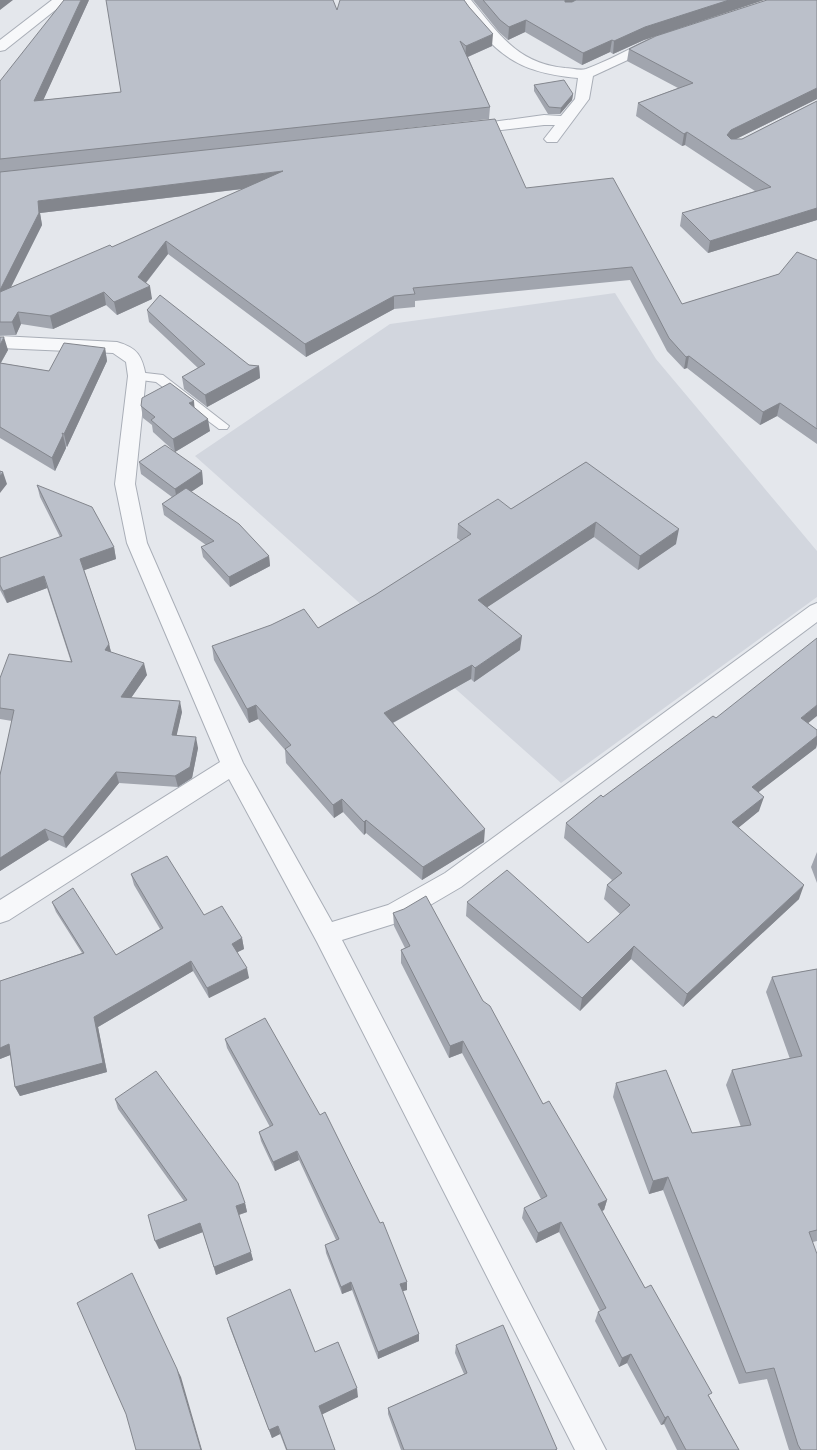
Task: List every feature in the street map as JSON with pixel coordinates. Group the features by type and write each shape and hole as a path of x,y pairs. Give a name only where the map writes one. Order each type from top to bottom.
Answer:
{"street":[{"path":"0,47 61,0"},
{"path":"464,0 503,48 529,64 553,70 586,74 649,44 671,37"},
{"path":"552,139 582,99 586,74"},
{"path":"451,130 544,120 566,121"},
{"path":"0,342 117,348 134,358 137,376 125,484 137,542 233,765 326,934 591,1450"},
{"path":"326,934 394,914 453,880 817,611"},
{"path":"0,913 233,765"}],"lane":[{"path":"137,376 159,378 223,426"}],"shaded area":[{"path":"615,293 656,359 817,551 817,597 561,783 195,456 390,324"}],"building":[{"path":"64,0 81,0 34,101 121,92 106,0 333,0 337,10 340,0 464,0 493,34 466,46 460,41 490,107 0,159 0,81"},
{"path":"483,0 565,0 565,2 572,2 576,0 729,0 645,27 583,53 526,20 509,27 500,20"},
{"path":"767,0 817,0 817,88 731,130 727,135 731,139 742,139 817,101 817,208 710,241 682,213 771,187 687,132 684,134 638,103 693,83 629,49 656,36"},
{"path":"564,80 573,94 561,108 549,107 534,85"},
{"path":"495,119 526,188 613,178 682,304 779,274 797,252 817,260 817,429 780,403 763,412 689,356 686,357 669,338 632,267 413,288 415,294 394,296 305,344 166,241 138,277 150,286 114,302 104,292 50,316 18,312 12,322 0,322 0,292 110,245 112,247 283,171 38,201 39,213 0,290 0,172"},
{"path":"160,295 249,365 259,366 205,395 182,377 205,364 147,310"},
{"path":"0,337 4,337 0,345"},
{"path":"64,343 105,348 64,434 62,433 63,435 52,458 0,427 0,363 49,371"},
{"path":"170,383 194,401 189,403 208,419 173,439 151,420 155,417 141,406 142,398"},
{"path":"165,445 202,471 175,489 139,462"},
{"path":"586,462 679,529 640,556 596,522 478,600 522,636 475,668 472,665 384,713 485,829 423,867 366,820 364,822 342,799 333,805 285,749 291,745 256,705 247,709 212,646 271,625 304,609 318,628 375,595 471,534 458,524 498,499 511,509"},
{"path":"37,485 92,507 114,547 80,559 109,644 105,650 144,663 121,697 180,701 172,735 196,737 190,767 175,776 116,772 63,837 45,829 0,858 0,775 14,710 0,708 0,678 9,654 72,662 44,576 3,591 0,585 0,558 62,536"},
{"path":"186,488 239,524 269,556 229,577 201,547 214,541 162,504"},
{"path":"817,638 817,705 801,718 817,730 817,736 752,787 764,797 732,822 804,885 687,994 634,946 582,998 467,902 507,870 588,943 630,905 607,885 622,873 566,823 601,795 603,797 713,716 716,718"},
{"path":"167,856 204,915 222,906 242,938 232,944 247,968 207,988 191,961 94,1017 103,1063 15,1087 9,1044 0,1048 0,981 84,953 52,902 73,888 116,955 163,928 131,874"},
{"path":"426,896 483,1001 490,1006 543,1104 549,1101 607,1200 598,1204 645,1288 651,1285 712,1393 708,1395 739,1450 686,1450 668,1416 665,1418 631,1354 622,1358 598,1312 606,1308 561,1222 538,1233 524,1208 547,1196 463,1041 450,1046 401,950 410,946 393,913 404,909"},
{"path":"817,969 817,1230 809,1232 817,1254 817,1450 801,1450 798,1445 774,1368 746,1373 668,1177 653,1181 616,1083 666,1070 692,1133 751,1125 732,1070 802,1056 772,977"},
{"path":"265,1018 320,1115 325,1112 380,1223 383,1222 407,1282 400,1284 419,1334 378,1352 351,1282 341,1287 325,1245 339,1239 297,1151 273,1162 259,1132 273,1125 225,1039"},
{"path":"156,1071 238,1183 245,1203 236,1206 251,1252 214,1267 200,1223 155,1241 148,1215 187,1200 115,1099"},
{"path":"132,1273 177,1369 201,1450 136,1450 126,1414 77,1303"},
{"path":"290,1289 315,1352 338,1342 357,1388 319,1406 335,1450 287,1450 278,1426 269,1430 227,1318"},
{"path":"503,1325 557,1449 404,1450 388,1408 467,1373 456,1345"}]}
